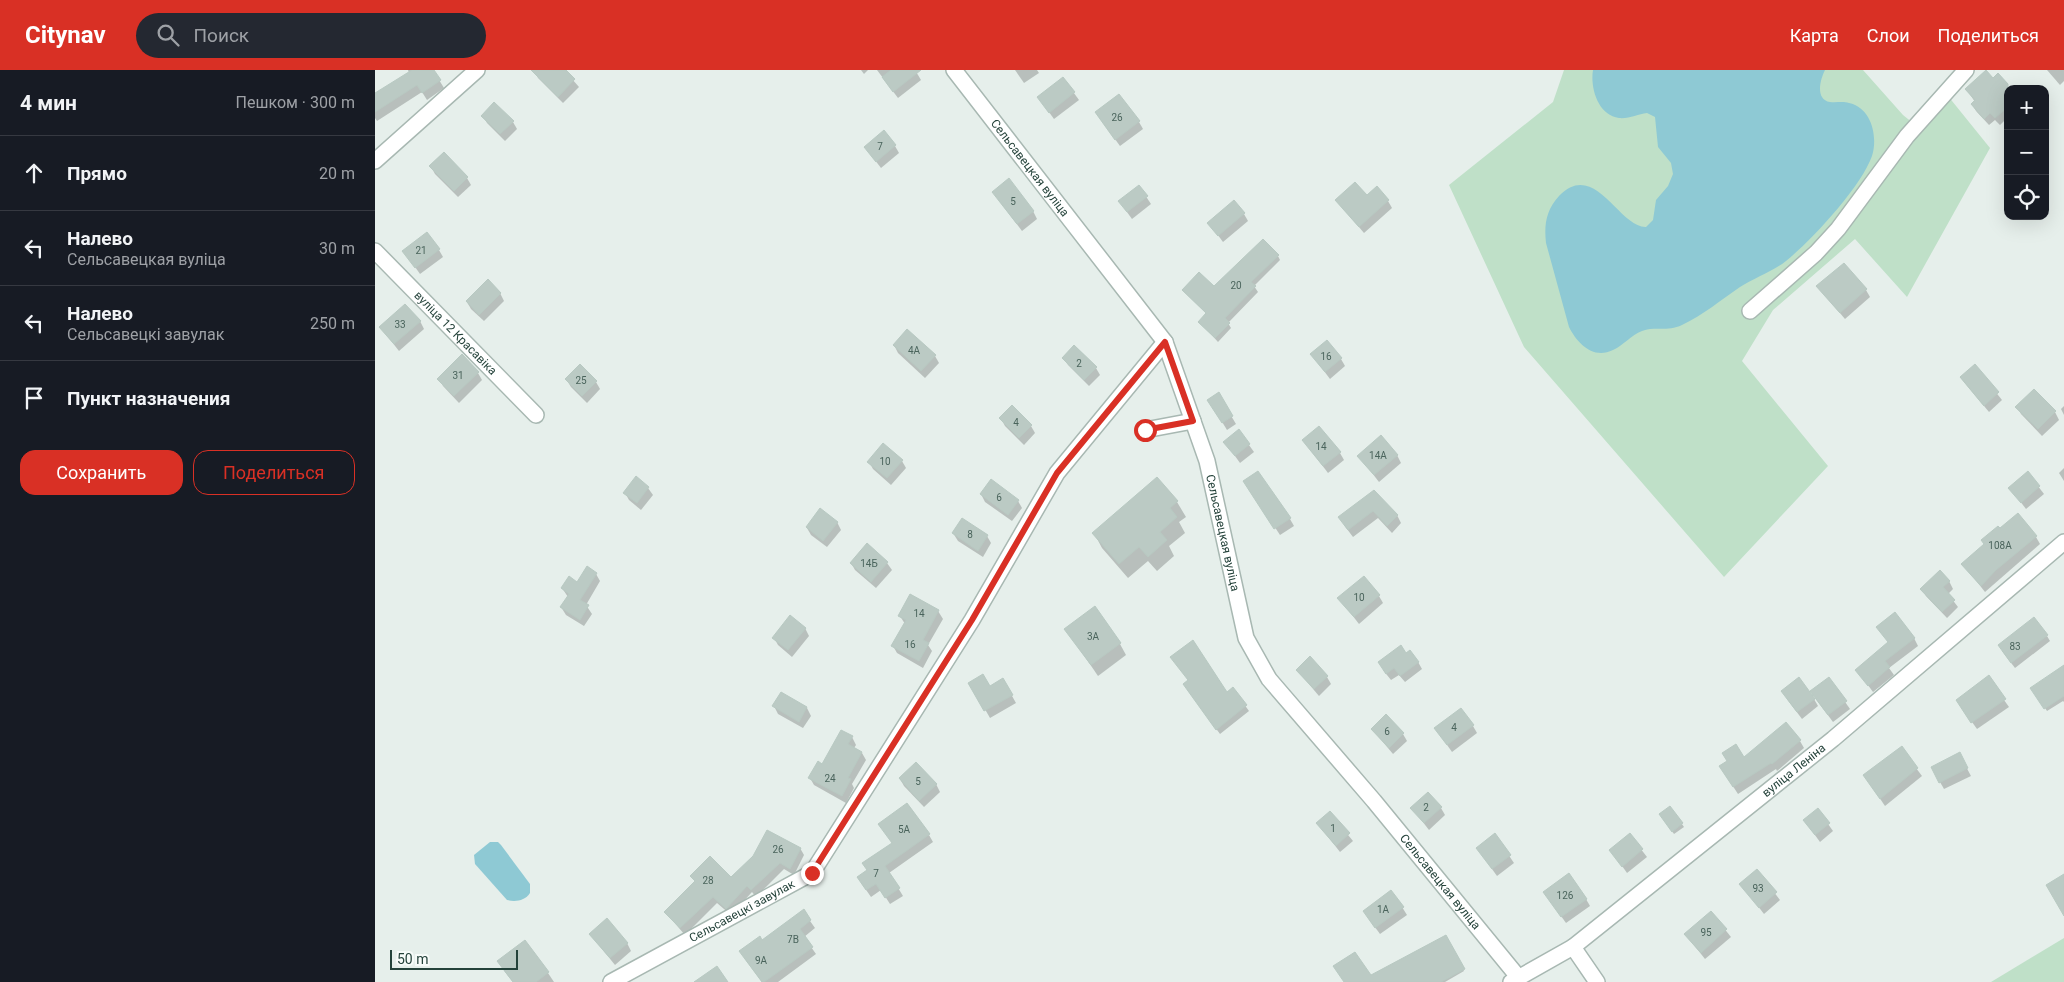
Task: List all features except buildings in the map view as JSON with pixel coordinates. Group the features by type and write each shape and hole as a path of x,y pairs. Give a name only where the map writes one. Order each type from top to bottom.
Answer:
{"street":[{"path":"375,161 477,70"},
{"name":"Сельсавецкая вуліца","path":"954,70 1165,342 1207,461 1246,638 1269,679 1380,809 1515,980"},
{"path":"1750,311 1816,253 1838,229 1907,136 1966,70"},
{"name":"вуліца 12 Красавіка","path":"375,251 536,415"},
{"name":"Сельсавецкі завулак","path":"611,982 812,873 972,620 1057,473 1165,342"},
{"path":"1145,430 1193,421"},
{"name":"вуліца Леніна","path":"1515,980 1573,946 1833,739 2064,542"},
{"path":"1573,946 1597,982"}],"green space":[{"path":"1564,70 1863,70 1903,115 1918,127 1948,96 1990,148 1907,297 1855,239 1773,310 1742,361 1828,466 1724,577 1524,347 1449,185 1553,102"},
{"path":"2064,938 2064,982 1991,982"}],"water":[{"path":"1593,70 1825,70 1820,84 1822,97 1830,102 1849,103 1863,111 1868,117 1873,132 1874,148 1872,156 1858,183 1835,212 1797,252 1781,265 1740,287 1705,312 1682,325 1642,331 1606,353 1592,351 1576,339 1569,327 1546,243 1545,230 1551,207 1559,196 1572,187 1584,185 1606,198 1636,224 1646,227 1653,220 1656,200 1668,186 1673,174 1671,163 1658,147 1655,117 1647,113 1619,118 1606,112 1597,100 1594,92"},
{"path":"490,842 498,842 501,845 530,884 530,893 525,898 516,901 507,900 475,864 474,855"}],"route":[{"path":"812,873 972,620 1057,473 1165,342 1193,421 1145,430"}]}
